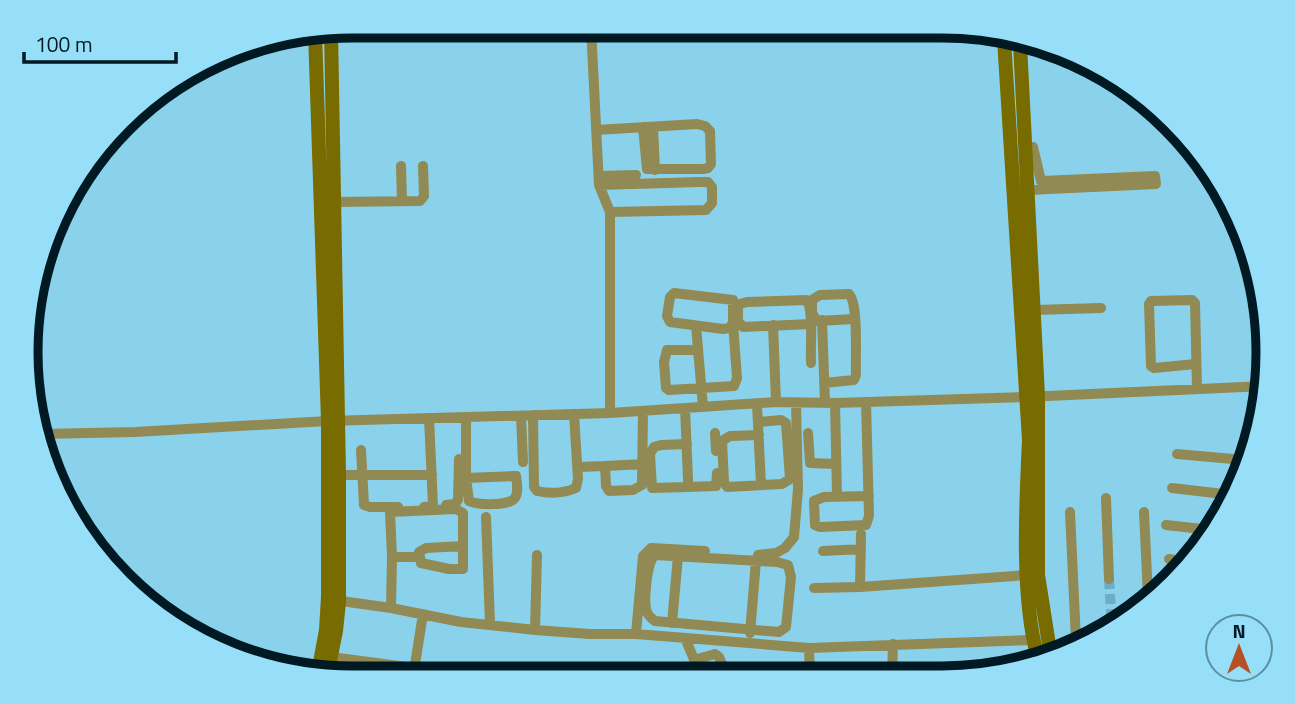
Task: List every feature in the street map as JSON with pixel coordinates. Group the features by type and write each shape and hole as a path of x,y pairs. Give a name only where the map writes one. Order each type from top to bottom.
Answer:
{"street":[{"path":"592,38 599,180 610,212 610,413"},
{"path":"320,664 333,600 334,202 329,39"},
{"path":"315,41 332,421 339,475 329,665"},
{"path":"1004,45 1032,396 1038,575 1050,647"},
{"path":"1020,48 1034,310 1026,489 1027,575 1036,651"},
{"path":"596,130 697,124 705,126 710,131 711,164 708,168 647,169 648,127"},
{"path":"1026,147 1033,147 1042,186"},
{"path":"401,166 402,201"},
{"path":"334,202 423,200 423,166"},
{"path":"599,180 636,174"},
{"path":"1028,190 1042,186 1156,176 1156,184 1042,186"},
{"path":"599,180 708,182 712,187 712,203 706,210 610,212"},
{"path":"698,350 667,350 664,383 669,390 734,386 733,300 674,293 670,297 668,320 723,329 729,328 733,323"},
{"path":"824,383 851,383 854,380 855,319 854,303 849,294 820,295 812,300 812,313 817,321 855,319"},
{"path":"810,324 743,327 738,321 738,308 740,304 747,302 807,300 809,304 810,324 811,363"},
{"path":"1196,364 1154,368 1151,366 1151,301 1192,300 1195,303 1197,389"},
{"path":"1034,310 1101,309"},
{"path":"822,320 824,383 830,403 837,496"},
{"path":"696,326 703,407"},
{"path":"773,326 776,402"},
{"path":"49,434 332,421 610,413 776,402 866,402 1255,386"},
{"path":"636,634 641,562 651,548 765,556 785,548 794,537 798,489 796,402"},
{"path":"866,402 869,496 869,522 866,525 820,527 815,524 814,501 824,497 869,496"},
{"path":"757,404 761,485"},
{"path":"685,408 688,488"},
{"path":"605,466 606,486 609,491 633,490 642,485 643,411"},
{"path":"533,415 534,487 537,491 568,491 576,488 578,467 574,414"},
{"path":"521,416 523,462"},
{"path":"466,417 466,478 469,501 476,504 508,503 515,499 517,494 516,476"},
{"path":"429,418 433,506"},
{"path":"758,422 781,420 786,423 791,474 787,483 727,487 724,482 722,441 730,436 759,435"},
{"path":"687,444 653,447 650,454 652,488 712,487 718,484 715,433"},
{"path":"808,433 810,463 836,464"},
{"path":"361,450 364,505 370,507 455,504 458,500 459,459"},
{"path":"1177,454 1238,459"},
{"path":"578,467 644,464"},
{"path":"339,475 432,475"},
{"path":"466,478 529,475"},
{"path":"1172,488 1222,494"},
{"path":"1106,498 1109,579"},
{"path":"367,513 460,509 463,513 463,546 463,569 421,563 419,557 419,552 426,548 463,546"},
{"path":"390,512 391,608"},
{"path":"1070,512 1076,636"},
{"path":"1144,512 1148,590"},
{"path":"486,517 490,624"},
{"path":"1166,525 1202,529"},
{"path":"860,534 860,587"},
{"path":"824,551 860,550"},
{"path":"535,630 537,555"},
{"path":"661,555 678,556 784,562 790,569 791,577 784,630 779,632 660,622 649,617 645,601 651,558 661,555"},
{"path":"672,623 678,556"},
{"path":"392,557 419,557"},
{"path":"1169,559 1178,560"},
{"path":"749,642 756,561"},
{"path":"814,588 1027,575"},
{"path":"333,600 461,622 535,630 636,634 809,648 1033,640"},
{"path":"415,666 423,614"},
{"path":"685,638 697,666"},
{"path":"892,666 893,645"},
{"path":"809,648 810,666"},
{"path":"694,660 715,654 723,666"},
{"path":"331,657 377,666"}],"tunnel":[{"path":"1109,579 1111,616"}]}
